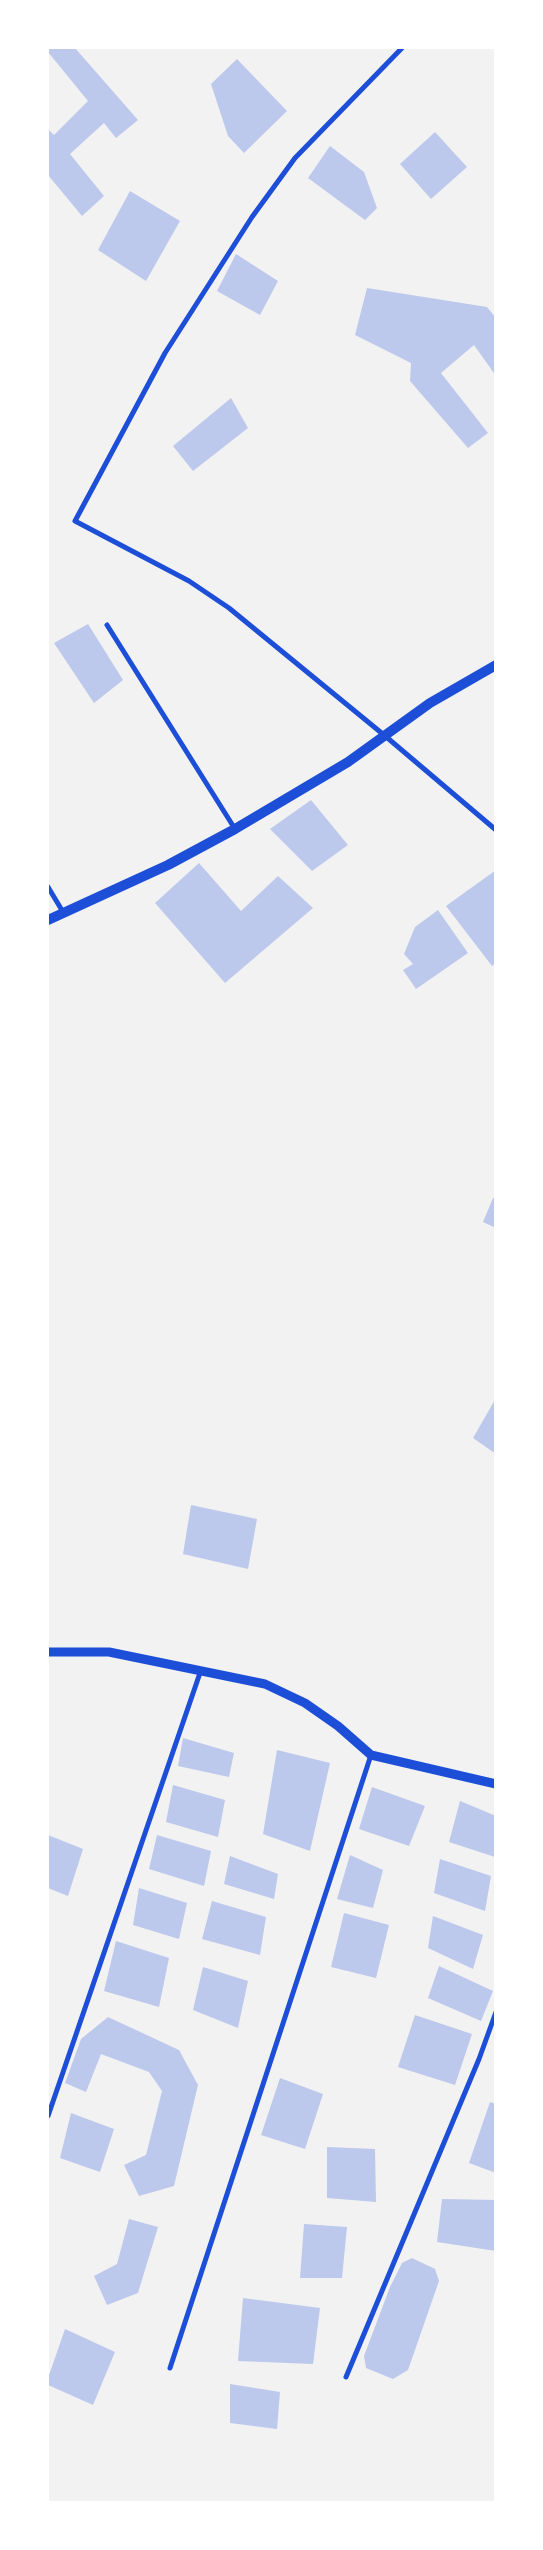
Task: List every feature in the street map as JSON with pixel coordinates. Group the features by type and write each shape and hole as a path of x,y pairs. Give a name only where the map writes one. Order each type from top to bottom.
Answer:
{"main road":[{"path":"48,920 168,865 235,830 348,762 430,703 496,665"}],"street":[{"path":"402,48 295,158 252,217 166,353 75,521 189,581 221,603 384,735 496,830"},
{"path":"107,625 235,830"},
{"path":"48,887 63,912"},
{"path":"48,1652 109,1652 265,1684 306,1703 338,1726 371,1755 496,1784"},
{"path":"48,2116 202,1670"},
{"path":"170,2368 371,1755"},
{"path":"346,2377 479,2059 496,2012"}],"building":[{"path":"49,48 75,48 138,120 116,138 104,123 70,154 104,196 82,216 48,175 48,129 54,135 88,101 48,52"},
{"path":"237,59 287,111 244,153 228,136 211,84"},
{"path":"435,132 467,167 431,199 400,164"},
{"path":"330,146 364,172 377,208 365,220 308,178"},
{"path":"130,191 180,221 146,281 98,250"},
{"path":"236,254 278,281 260,315 217,291"},
{"path":"367,288 487,307 496,318 496,376 474,345 441,373 488,433 468,448 410,381 411,363 355,335"},
{"path":"231,398 248,428 193,471 173,446"},
{"path":"88,624 123,680 94,703 54,643"},
{"path":"311,800 348,845 312,871 270,829"},
{"path":"199,863 241,911 278,876 313,908 225,983 155,903"},
{"path":"496,870 496,963 492,966 446,906"},
{"path":"438,910 468,953 416,989 403,970 413,964 404,954 415,927"},
{"path":"493,1198 496,1199 496,1228 483,1222"},
{"path":"496,1398 496,1454 473,1438"},
{"path":"191,1505 257,1519 248,1569 183,1554"},
{"path":"183,1738 234,1753 229,1777 178,1766"},
{"path":"277,1750 330,1763 310,1851 263,1834"},
{"path":"173,1785 225,1800 218,1837 166,1822"},
{"path":"372,1787 425,1806 409,1846 359,1829"},
{"path":"460,1801 496,1816 495,1857 449,1842"},
{"path":"48,1835 83,1849 68,1896 48,1888"},
{"path":"157,1835 211,1851 204,1886 149,1869"},
{"path":"350,1855 383,1870 373,1908 337,1899"},
{"path":"230,1856 278,1874 274,1899 224,1884"},
{"path":"440,1859 491,1876 485,1911 434,1893"},
{"path":"139,1888 187,1903 179,1939 133,1925"},
{"path":"212,1901 266,1917 260,1955 202,1939"},
{"path":"344,1913 389,1925 376,1978 331,1967"},
{"path":"433,1916 483,1935 473,1969 428,1948"},
{"path":"116,1941 169,1958 159,2007 104,1991"},
{"path":"439,1966 493,1991 481,2021 428,1998"},
{"path":"203,1967 248,1981 238,2028 193,2010"},
{"path":"415,2015 472,2034 455,2085 398,2067"},
{"path":"108,2017 179,2050 198,2085 174,2186 139,2196 124,2165 146,2155 162,2091 149,2072 101,2054 86,2092 65,2083 81,2039"},
{"path":"280,2078 323,2094 305,2149 261,2135"},
{"path":"490,2102 496,2104 496,2173 469,2163"},
{"path":"71,2113 114,2129 100,2172 60,2158"},
{"path":"327,2147 375,2149 376,2202 327,2198"},
{"path":"442,2199 496,2200 496,2251 437,2242"},
{"path":"129,2219 158,2227 138,2293 107,2305 94,2276 117,2264"},
{"path":"304,2224 347,2227 342,2278 300,2278"},
{"path":"412,2258 435,2269 439,2281 408,2370 393,2379 366,2368 364,2356 390,2287 402,2263"},
{"path":"243,2298 320,2308 313,2364 238,2361"},
{"path":"65,2329 115,2352 93,2405 48,2385 48,2378"},
{"path":"230,2384 280,2392 277,2429 230,2423"}]}
